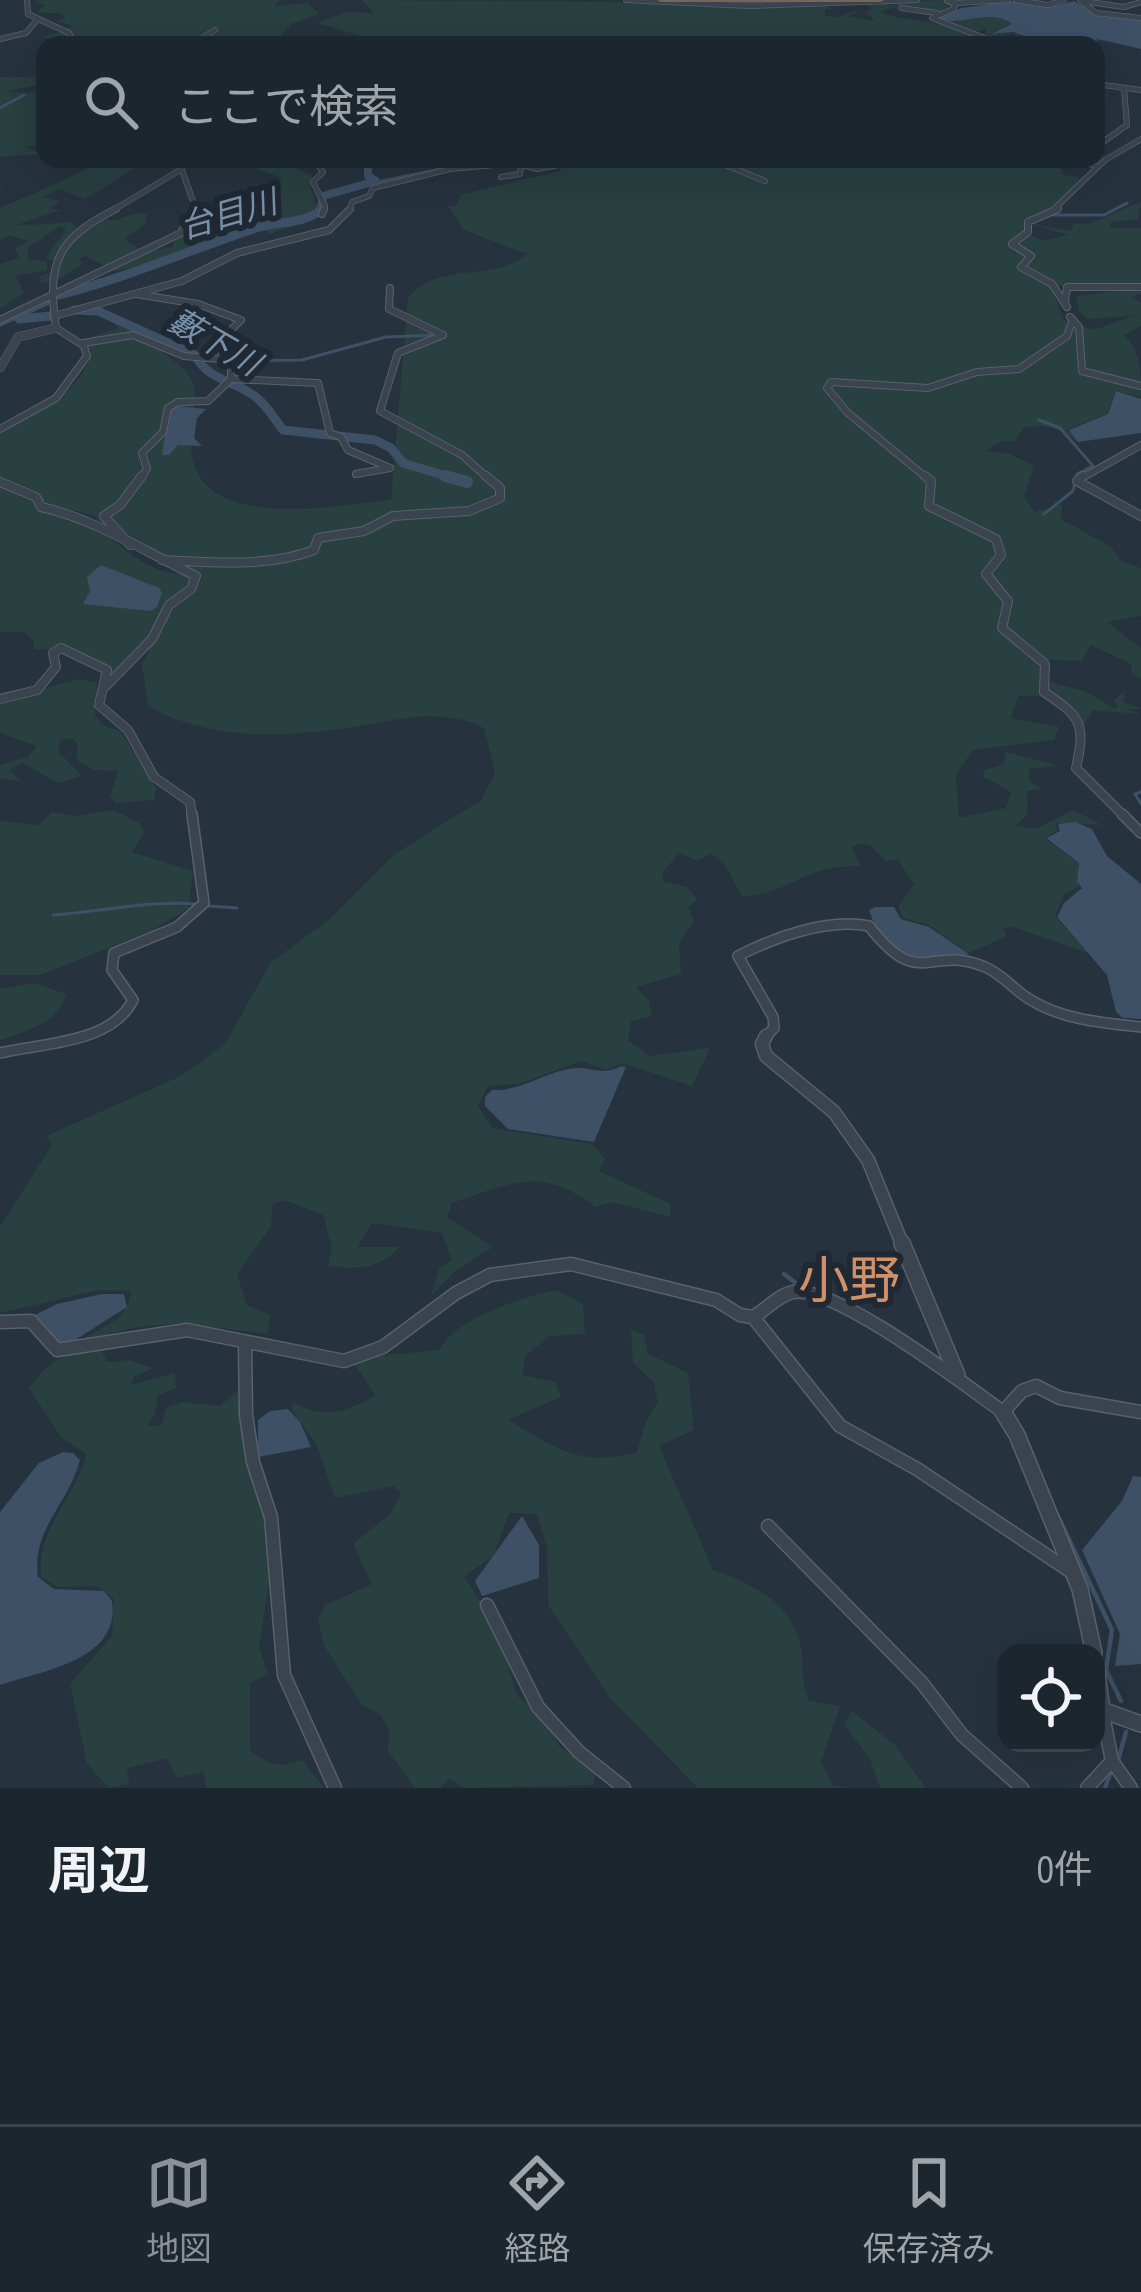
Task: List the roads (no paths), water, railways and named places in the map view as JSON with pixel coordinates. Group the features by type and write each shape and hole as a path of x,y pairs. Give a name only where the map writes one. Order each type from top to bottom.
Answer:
{"highway":[{"path":"701,0 830,0"},
{"path":"658,2 880,0"}],"street":[{"path":"27,0 26,12 70,36"},
{"path":"626,0 757,5 917,0"},
{"path":"977,36 932,20 954,9 951,2 1007,0"},
{"path":"1016,0 1044,4 1064,0"},
{"path":"1080,0 1124,7 1141,2"},
{"path":"1080,0 1096,13 1141,18"},
{"path":"893,3 943,14"},
{"path":"844,4 856,10"},
{"path":"0,39 26,33 37,20"},
{"path":"205,36 215,30"},
{"path":"1105,85 1141,91"},
{"path":"1105,141 1127,125 1124,88"},
{"path":"1105,164 1141,139"},
{"path":"317,168 321,174"},
{"path":"322,168 313,184 324,205 322,214"},
{"path":"54,316 201,274 214,262 261,245 329,230 332,222 348,214 350,204 369,196 376,187 459,168"},
{"path":"501,177 520,174 520,168"},
{"path":"734,168 765,181"},
{"path":"1090,168 1094,171"},
{"path":"1098,168 1058,209 1028,223 1028,232 1012,244 1031,256 1021,266 1052,284 1079,327 1082,371 1141,386"},
{"path":"0,320 52,297 182,232 194,204 180,170 61,244 50,269 52,297 56,328"},
{"path":"1066,308 1063,290 1067,287 1141,287"},
{"path":"162,560 221,563 299,556 314,550 318,538 326,534 364,531 376,520 391,516 423,517 488,507 500,498 500,488 462,455 380,411 398,352 443,335 389,309 390,289"},
{"path":"134,294 198,304 241,320 231,330 220,359"},
{"path":"52,297 64,296 83,308"},
{"path":"1072,322 1067,336 1019,369 977,372 928,388 849,381 831,382 826,388 840,407 885,438 931,481 929,506 996,538 1001,555 986,574 1009,601 1002,628 1045,664 1042,683 1047,696 1075,713 1083,737 1076,768 1141,833"},
{"path":"0,368 18,338 56,328 80,343 133,335 199,357 220,359 230,368 227,382 208,401 170,406 163,432 142,453 146,471 124,500 104,516 130,545"},
{"path":"0,428 62,392 87,356 80,343"},
{"path":"227,382 316,382 330,434 342,438 348,450 389,468 356,474"},
{"path":"1141,445 1097,464 1077,481 1141,516"},
{"path":"0,482 36,496 40,507 84,516 130,545 193,573 195,584 169,605 152,639 103,689 99,705 128,730 154,777 190,802 205,900 176,927 115,952 112,970 133,1000 129,1013 116,1025 0,1053"},
{"path":"0,699 37,690 57,665 53,653 64,647 107,670 100,682 103,689"},
{"path":"957,1375 868,1160 834,1112 766,1055 766,1036 774,1028 774,1014 739,967 738,956 783,939 855,922 869,926 890,954 915,966 974,963 1000,974 1035,1002 1089,1020 1141,1028"},
{"path":"0,1322 31,1321 57,1350 187,1330 328,1361 365,1357 410,1331 455,1293 490,1275 539,1265 571,1264 716,1300 740,1316 753,1317 786,1295 807,1293 891,1332 1003,1412 1074,1574 1092,1644"},
{"path":"753,1317 840,1426 917,1469 1074,1574"},
{"path":"245,1343 246,1415 253,1462 271,1517 284,1675 335,1788"},
{"path":"1003,1412 1022,1391 1036,1386 1060,1397 1141,1412"},
{"path":"768,1526 922,1683 962,1735 1021,1788"},
{"path":"487,1605 497,1617 525,1687 591,1763 624,1788"},
{"path":"1105,1711 1141,1724"},
{"path":"1105,1722 1115,1764 1131,1788"},
{"path":"1092,1786 1115,1764"}],"water":[{"path":"1011,1 1050,7 1074,1 1097,14 1141,20 1141,49 1105,41 1105,36 991,34 1012,24 995,17 935,19 961,8"},
{"path":"1116,391 1141,399 1141,433 1078,442 1069,430 1108,414"},
{"path":"175,406 206,409 197,418 194,438 202,446 178,445 169,455 162,455 168,416"},
{"path":"101,565 159,588 157,607 151,611 83,604 90,591 87,577"},
{"path":"1075,822 1092,829 1107,856 1141,884 1141,1019 1123,1018 1116,1012 1107,975 1057,917 1064,903 1082,888 1077,882 1079,863 1046,838 1060,831 1058,824"},
{"path":"894,907 901,919 929,927 969,954 935,960 895,950 876,927 869,910"},
{"path":"626,1067 594,1142 508,1129 485,1106 485,1097 492,1090 564,1070 603,1071"},
{"path":"124,1294 127,1307 72,1342 59,1343 35,1315 57,1304"},
{"path":"288,1409 311,1447 258,1457 258,1420 270,1411"},
{"path":"63,1452 80,1460 45,1530 38,1577 54,1589 104,1591 112,1601 112,1621 92,1650 76,1660 0,1685 0,1512 39,1463"},
{"path":"1133,1476 1141,1477 1141,1664 1115,1666 1120,1634 1082,1550 1122,1501"},
{"path":"522,1516 539,1545 539,1578 482,1596 475,1581"}],"waterway":[{"path":"962,0 967,0"},
{"path":"0,108 24,95"},
{"name":"台目川","path":"320,210 323,196 376,181 368,176 368,168"},
{"path":"372,183 446,168"},
{"path":"1053,215 1104,215 1127,203"},
{"name":"台目川","path":"59,295 320,210"},
{"name":"台目川","path":"0,322 49,300"},
{"name":"藪下川","path":"74,310 98,311 195,355 208,371 258,399 283,430 375,440 391,448 403,463 456,479"},
{"name":"藪下川","path":"19,319 51,316"},
{"path":"225,361 302,360 386,337 437,335"},
{"path":"1039,420 1060,428 1093,466 1077,474 1073,491 1044,514"},
{"name":"藪下川","path":"445,476 456,479"},
{"name":"藪下川","path":"456,479 467,482"},
{"path":"1141,792 1135,794 1141,804"},
{"path":"53,915 197,904"},
{"path":"208,906 237,908"},
{"path":"784,1274 801,1287"},
{"path":"1058,1516 1112,1630 1106,1670 1121,1701"},
{"path":"1117,1764 1126,1732"},
{"path":"1105,1788 1111,1771"}],"district":[{"name":"小野","path":"849,1279"}]}
